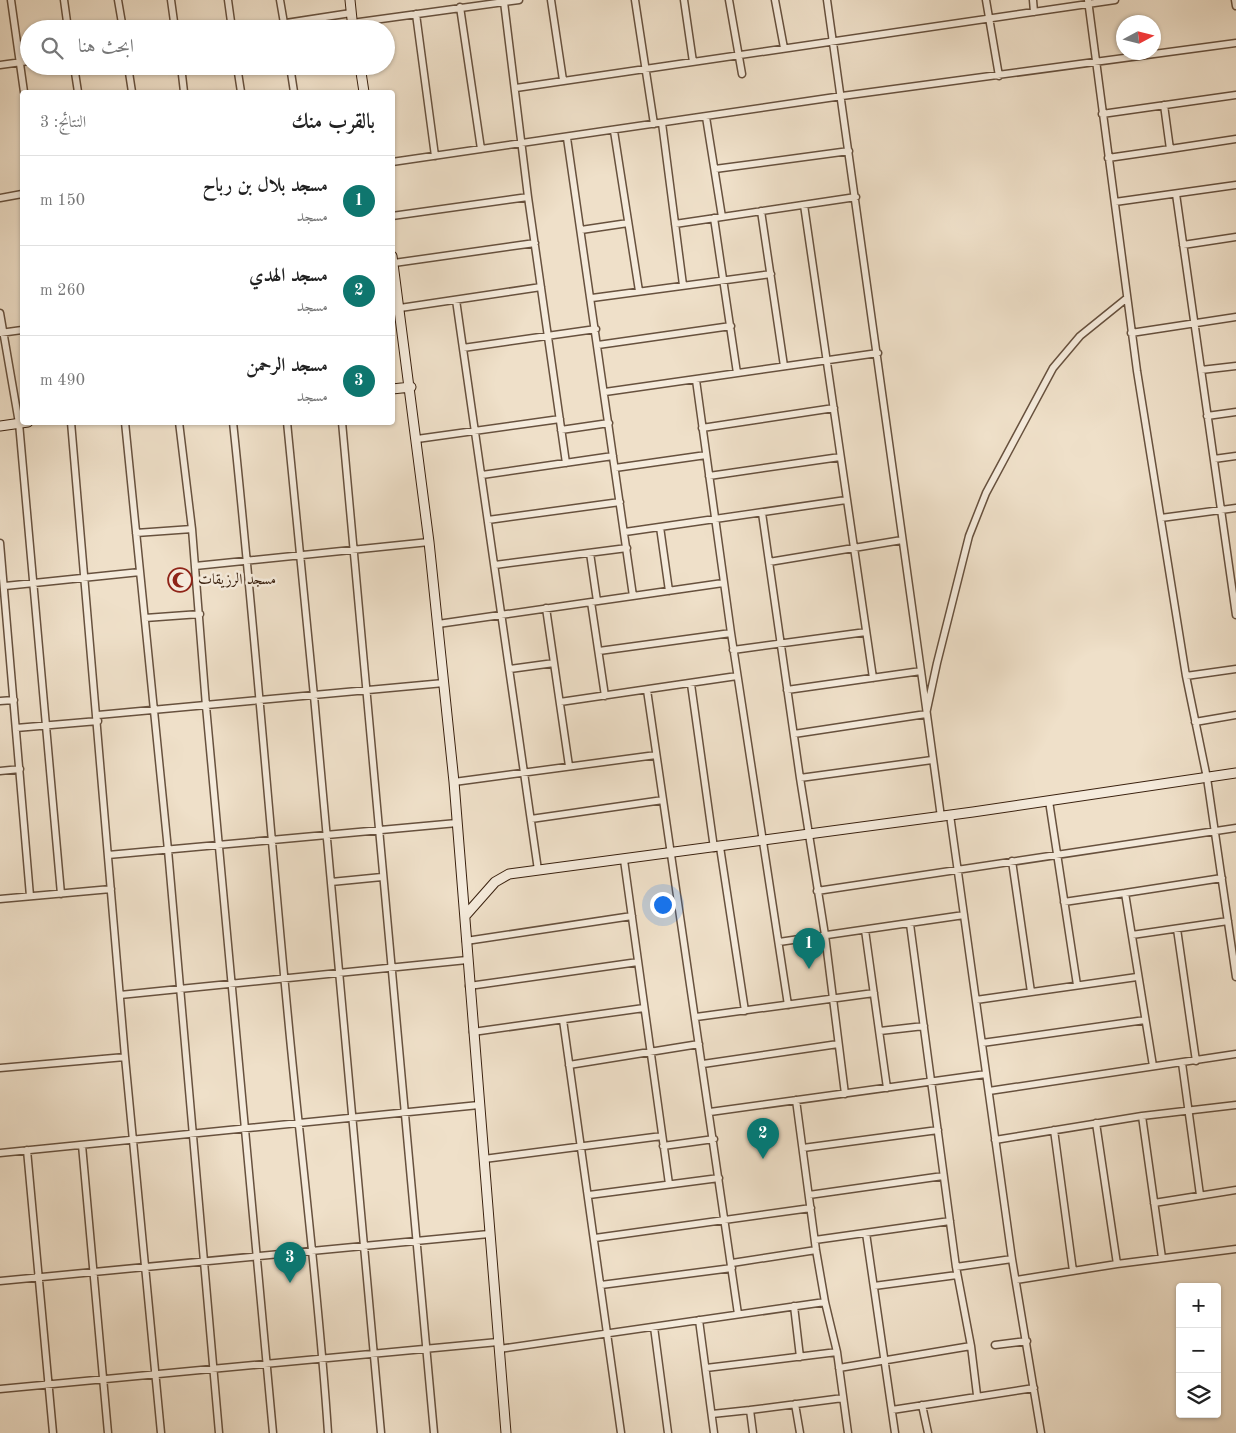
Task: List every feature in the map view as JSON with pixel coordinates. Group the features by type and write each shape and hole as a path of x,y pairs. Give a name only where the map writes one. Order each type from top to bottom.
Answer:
{"street":[{"path":"0,65 20,63 11,0"},
{"path":"64,0 67,20"},
{"path":"118,0 121,20"},
{"path":"171,0 174,20"},
{"path":"228,0 231,20"},
{"path":"280,0 283,20"},
{"path":"350,0 352,20"},
{"path":"384,20 460,7 518,0"},
{"path":"551,0 563,80"},
{"path":"635,0 645,69 658,124 675,224 683,285"},
{"path":"684,0 693,62"},
{"path":"729,0 742,74"},
{"path":"775,0 784,48"},
{"path":"827,0 878,353 932,760 958,870 1012,1259 1027,1341 1039,1433"},
{"path":"986,0 999,76"},
{"path":"1033,0 1034,12"},
{"path":"516,88 1034,12 1088,2 1115,0"},
{"path":"1235,0 1236,6"},
{"path":"504,2 523,144 528,197 566,463"},
{"path":"1088,2 1131,333 1186,676 1207,778 1228,921 1233,929 1236,977"},
{"path":"460,7 481,149"},
{"path":"313,20 351,12"},
{"path":"416,14 435,156"},
{"path":"395,162 567,138 842,96 1236,43"},
{"path":"22,75 24,90"},
{"path":"75,75 78,90"},
{"path":"129,75 132,90"},
{"path":"182,75 184,90"},
{"path":"238,75 241,90"},
{"path":"291,75 294,90"},
{"path":"361,75 364,90"},
{"path":"1102,114 1236,95"},
{"path":"1164,106 1170,149"},
{"path":"706,117 722,217"},
{"path":"614,131 638,291"},
{"path":"567,138 592,298 633,596"},
{"path":"1108,158 1236,140"},
{"path":"715,169 849,151"},
{"path":"1114,202 1236,185"},
{"path":"0,198 20,194"},
{"path":"1176,194 1236,615"},
{"path":"395,216 528,197"},
{"path":"675,224 856,197"},
{"path":"804,205 873,678"},
{"path":"762,211 784,366"},
{"path":"714,218 737,373"},
{"path":"581,230 628,223"},
{"path":"1183,245 1236,237"},
{"path":"395,260 535,243"},
{"path":"592,298 771,274"},
{"path":"395,281 411,387 454,782 506,1433"},
{"path":"400,308 541,287"},
{"path":"926,714 969,536 986,493 1052,368 1080,336 1127,298"},
{"path":"456,300 538,870"},
{"path":"0,313 2,333 20,410"},
{"path":"1131,333 1236,317"},
{"path":"598,345 731,326"},
{"path":"464,348 596,329"},
{"path":"2,333 20,330"},
{"path":"605,392 878,353"},
{"path":"1201,370 1236,366"},
{"path":"696,380 730,633 764,841 788,1005"},
{"path":"395,389 411,387"},
{"path":"702,428 834,408"},
{"path":"1207,416 1236,412"},
{"path":"417,439 560,418"},
{"path":"561,430 609,422"},
{"path":"0,426 20,423"},
{"path":"23,425 33,582 61,894"},
{"path":"71,425 98,718 125,1057 161,1433"},
{"path":"125,425 168,850 218,1433"},
{"path":"180,425 200,614 218,845 273,1433"},
{"path":"233,425 248,561 298,1125 314,1252 328,1433"},
{"path":"287,425 354,1120 381,1433"},
{"path":"342,425 434,1433"},
{"path":"615,468 706,455"},
{"path":"482,475 613,456"},
{"path":"1214,459 1236,456"},
{"path":"709,476 840,457"},
{"path":"625,532 846,500"},
{"path":"488,520 620,502"},
{"path":"1162,518 1236,508"},
{"path":"762,513 800,778 811,834 817,891 835,999 838,1044 845,1094"},
{"path":"660,527 669,591"},
{"path":"136,533 192,529"},
{"path":"769,562 902,540"},
{"path":"195,566 429,542"},
{"path":"0,543 30,896"},
{"path":"495,565 627,548"},
{"path":"590,553 599,651 606,696"},
{"path":"5,586 140,572"},
{"path":"438,624 723,583"},
{"path":"546,608 569,766"},
{"path":"145,618 200,614"},
{"path":"734,650 866,632"},
{"path":"599,651 730,633"},
{"path":"510,669 554,663"},
{"path":"1186,676 1236,669"},
{"path":"787,690 921,671"},
{"path":"560,702 738,676"},
{"path":"16,728 154,710 444,683"},
{"path":"691,684 745,1011"},
{"path":"646,690 720,1178 738,1314"},
{"path":"0,701 14,700"},
{"path":"794,734 926,714"},
{"path":"1195,722 1236,716"},
{"path":"454,782 656,755"},
{"path":"800,778 932,760"},
{"path":"0,771 20,769"},
{"path":"464,916 502,877 538,870 717,848 1236,773"},
{"path":"531,819 663,800"},
{"path":"1049,801 1077,984"},
{"path":"108,855 457,823"},
{"path":"817,891 1236,828"},
{"path":"624,860 669,1184"},
{"path":"1012,861 1031,992"},
{"path":"331,882 382,877"},
{"path":"1064,902 1222,878"},
{"path":"0,899 111,889"},
{"path":"1125,893 1137,977 1153,1066"},
{"path":"779,942 964,915"},
{"path":"466,941 632,916"},
{"path":"1132,935 1228,921"},
{"path":"910,924 957,1275 971,1346 977,1395"},
{"path":"1177,929 1196,1061"},
{"path":"865,930 887,1088"},
{"path":"120,995 467,960"},
{"path":"469,986 638,962"},
{"path":"976,1000 1077,984 1137,977"},
{"path":"696,1017 874,993"},
{"path":"473,1032 644,1008"},
{"path":"563,1020 621,1433"},
{"path":"982,1043 1145,1020"},
{"path":"880,1031 924,1026"},
{"path":"569,1065 699,1044"},
{"path":"703,1064 838,1044"},
{"path":"989,1091 1236,1054"},
{"path":"0,1068 125,1057"},
{"path":"1182,1063 1200,1195"},
{"path":"710,1112 986,1074"},
{"path":"796,1100 816,1250 825,1302 837,1352 848,1433"},
{"path":"0,1153 192,1133 354,1120 479,1105"},
{"path":"995,1140 1142,1116 1236,1105"},
{"path":"1142,1116 1162,1258"},
{"path":"1096,1123 1117,1264"},
{"path":"803,1148 938,1130"},
{"path":"1054,1130 1073,1271"},
{"path":"484,1159 662,1136"},
{"path":"664,1146 714,1139"},
{"path":"82,1145 108,1433"},
{"path":"27,1150 53,1433"},
{"path":"809,1195 943,1176"},
{"path":"589,1195 720,1178"},
{"path":"1154,1203 1236,1190"},
{"path":"595,1238 811,1208"},
{"path":"815,1240 950,1221"},
{"path":"866,1233 895,1433"},
{"path":"0,1280 314,1252 489,1234"},
{"path":"1016,1280 1117,1264 1236,1249"},
{"path":"601,1285 816,1250"},
{"path":"956,1267 1012,1259"},
{"path":"874,1286 957,1275"},
{"path":"0,1389 427,1348 498,1346 608,1334 825,1302"},
{"path":"794,1306 800,1357"},
{"path":"699,1320 714,1433"},
{"path":"654,1327 668,1433"},
{"path":"995,1344 1027,1341"},
{"path":"839,1368 971,1346"},
{"path":"706,1368 837,1352"},
{"path":"892,1410 977,1395 1034,1388"},
{"path":"712,1414 843,1398"},
{"path":"796,1404 800,1433"},
{"path":"922,1405 928,1433"},
{"path":"750,1410 753,1433"}],"place":[{"name":"مسجد الرزيقات","path":"180,580"},
{"name":"مسجد بلال بن رباح","path":"809,969"},
{"name":"مسجد الهدي","path":"763,1159"},
{"name":"مسجد الرحمن","path":"290,1283"}]}
